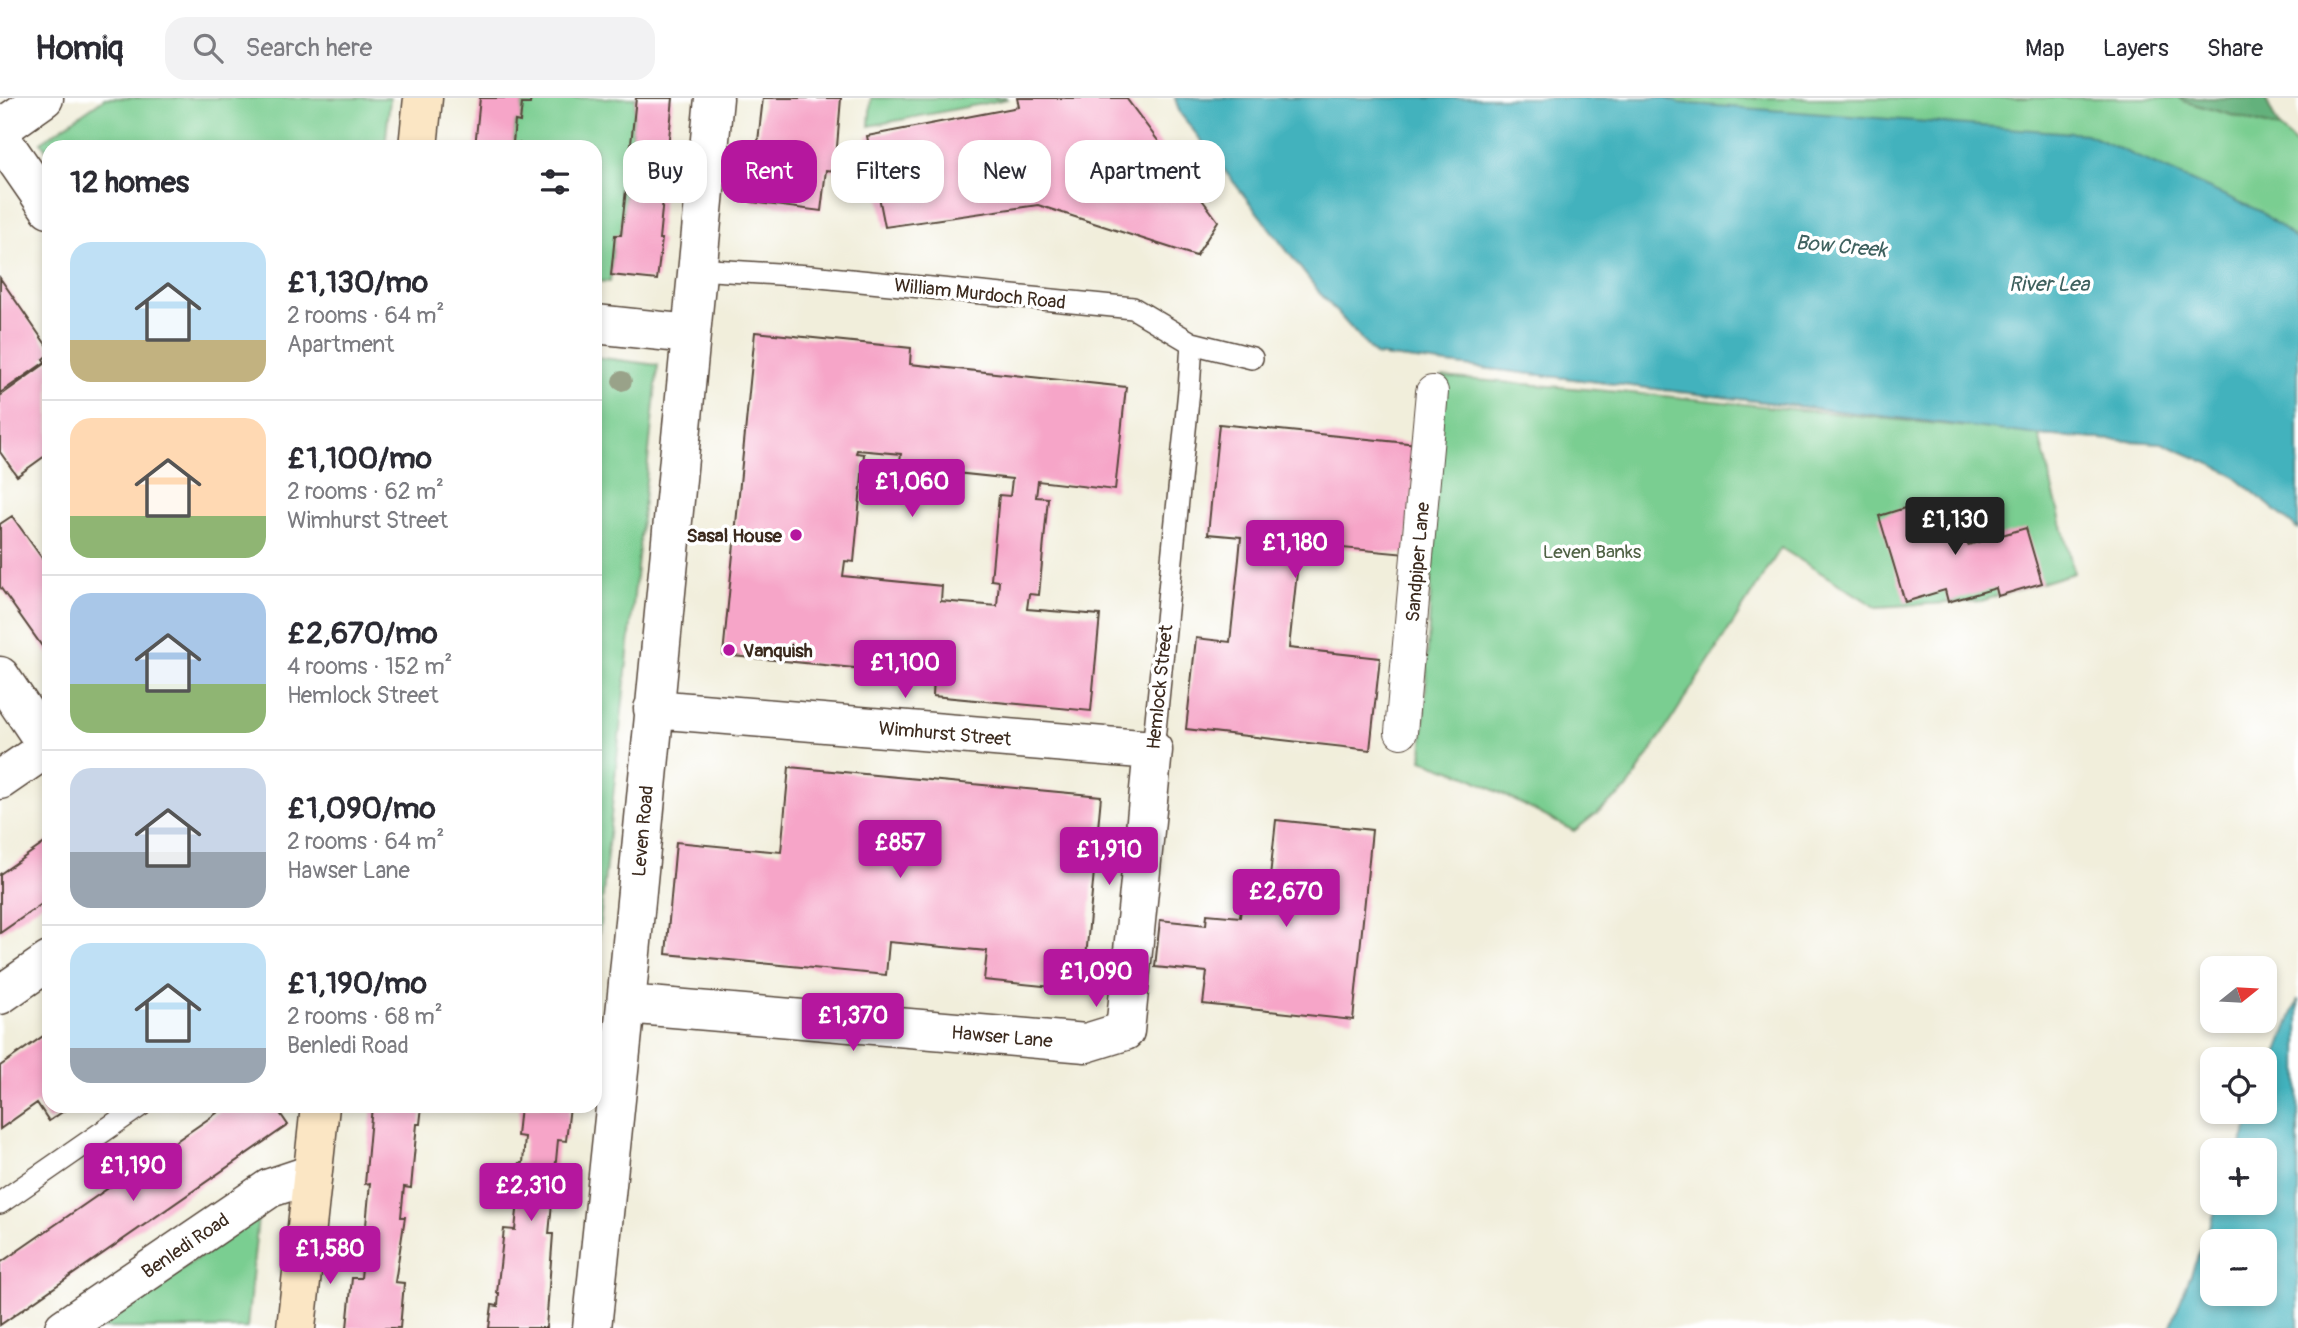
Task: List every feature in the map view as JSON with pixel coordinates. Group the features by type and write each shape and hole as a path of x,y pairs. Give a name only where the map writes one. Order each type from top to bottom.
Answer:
{"main road":[{"path":"419,140 423,98"},
{"path":"296,1328 319,1113"}],"street":[{"path":"0,129 44,98"},
{"name":"Leven Road","path":"592,1328 714,98"},
{"path":"0,137 42,198"},
{"path":"602,325 691,334"},
{"name":"Sandpiper Lane","path":"1401,732 1432,391"},
{"path":"0,677 42,739"},
{"name":"Wimhurst Street","path":"653,709 1153,750"},
{"name":"Hemlock Street","path":"1125,1031 1153,750"},
{"path":"0,780 42,752"},
{"path":"0,995 42,966"},
{"name":"Hawser Lane","path":"626,1004 1086,1043 1125,1031"},
{"name":"Benledi Road","path":"64,1328 270,1188 312,1174"}],"lane":[{"name":"William Murdoch Road","path":"696,269 810,276 1133,308 1192,343 1252,358"},
{"name":"Hemlock Street","path":"1153,750 1192,343"},
{"path":"0,1203 130,1113"}],"green space":[{"path":"105,98 390,98 386,140 44,140"},
{"path":"531,98 636,98 631,140 623,140 625,203 621,235 615,235 610,282 602,281 602,140 513,140 515,121 520,121 522,104 530,104"},
{"path":"871,98 1007,98 1008,99 869,126"},
{"name":"Leven Banks","path":"1175,98 2202,396 2298,529 2229,472 2162,443 2039,435 2074,573 1981,601 1876,607 1781,548 1627,789 1574,831 1467,776 1422,760 1442,377 1654,395 1968,427 1375,355 1320,293 1225,171 1225,140 1201,140 1180,113"},
{"path":"1494,98 2179,98 2280,129 2298,146 2298,297"},
{"path":"2179,98 2265,98 2280,129 2183,101"},
{"path":"602,358 658,365 602,903"},
{"path":"258,1217 247,1328 95,1328"}],"water":[{"name":"River Lea","path":"1175,98 1665,98 1679,103 2086,134 2260,211 2298,241 2298,529 2229,472 2162,443 2039,435 1375,355 1320,293 1225,171 1225,140 1201,140 1180,113"},
{"path":"2298,999 2298,1328 2170,1328 2200,1251 2200,1306 2277,1306 2277,1229 2208,1229 2214,1215 2277,1215 2277,1138 2244,1138 2249,1124 2277,1124 2277,1054"}],"building":[{"path":"480,98 531,98 530,104 522,104 520,122 515,121 513,140 476,140"},
{"path":"636,98 673,98 669,140 631,140"},
{"path":"763,98 841,98 838,140 831,140 831,171 826,170 821,211 759,203 817,203 817,140 758,140"},
{"path":"1017,98 1126,98 1157,140 1065,140 1065,203 1205,203 1218,221 1196,256 1038,205 885,227 880,203 944,203 944,140 868,140 867,136 1019,107"},
{"path":"625,203 663,203 657,280 611,275 615,235 621,235"},
{"path":"0,278 42,339 42,364 0,393"},
{"name":"Sasal House","path":"755,332 911,348 910,364 1126,387 1115,490 1038,481 1036,497 1048,498 1039,595 1029,594 1027,609 1100,615 1091,711 933,696 934,676 723,655","holes":["857,450 901,454 899,467 1012,479 1010,496 999,495 991,580 999,581 997,606 941,601 942,586 843,576 845,561 854,562 864,454 856,453"]},
{"path":"42,366 42,458 17,476 0,452 0,396"},
{"path":"1219,424 1417,444 1406,554 1300,544 1289,648 1380,658 1370,750 1186,729 1196,638 1230,642 1239,559 1241,537 1208,534"},
{"path":"1921,503 1925,517 1957,507 1968,545 2026,528 2042,583 1998,596 1996,588 1948,602 1945,590 1905,602 1879,516"},
{"path":"12,516 42,558 42,646 0,587 0,524"},
{"path":"789,767 1101,796 1083,990 984,980 987,951 889,942 886,975 666,954 676,842 781,852"},
{"path":"1276,820 1372,830 1353,1020 1203,1004 1207,972 1155,967 1160,920 1206,925 1207,914 1240,917 1244,884 1269,886"},
{"path":"42,845 42,904 0,933 0,874"},
{"path":"42,1037 42,1110 37,1103 0,1129 0,1066"},
{"path":"44,1113 61,1113 49,1121"},
{"path":"217,1113 280,1113 288,1125 0,1325 0,1263"},
{"path":"371,1113 421,1113 420,1124 417,1124 411,1188 404,1187 401,1217 405,1217 395,1282 404,1283 400,1328 347,1328 352,1278 361,1278 370,1183 365,1184"},
{"path":"519,1113 569,1113 566,1141 558,1140 549,1234 553,1234 546,1328 489,1328 492,1305 498,1306 504,1229 515,1230 518,1201 514,1201 519,1163 523,1163 525,1137 517,1136"}],"place":[{"name":"Sasal House","path":"796,535"},
{"name":"Vanquish","path":"729,650"}],"water label":[{"name":"Bow Creek","path":"1841,246"}]}
